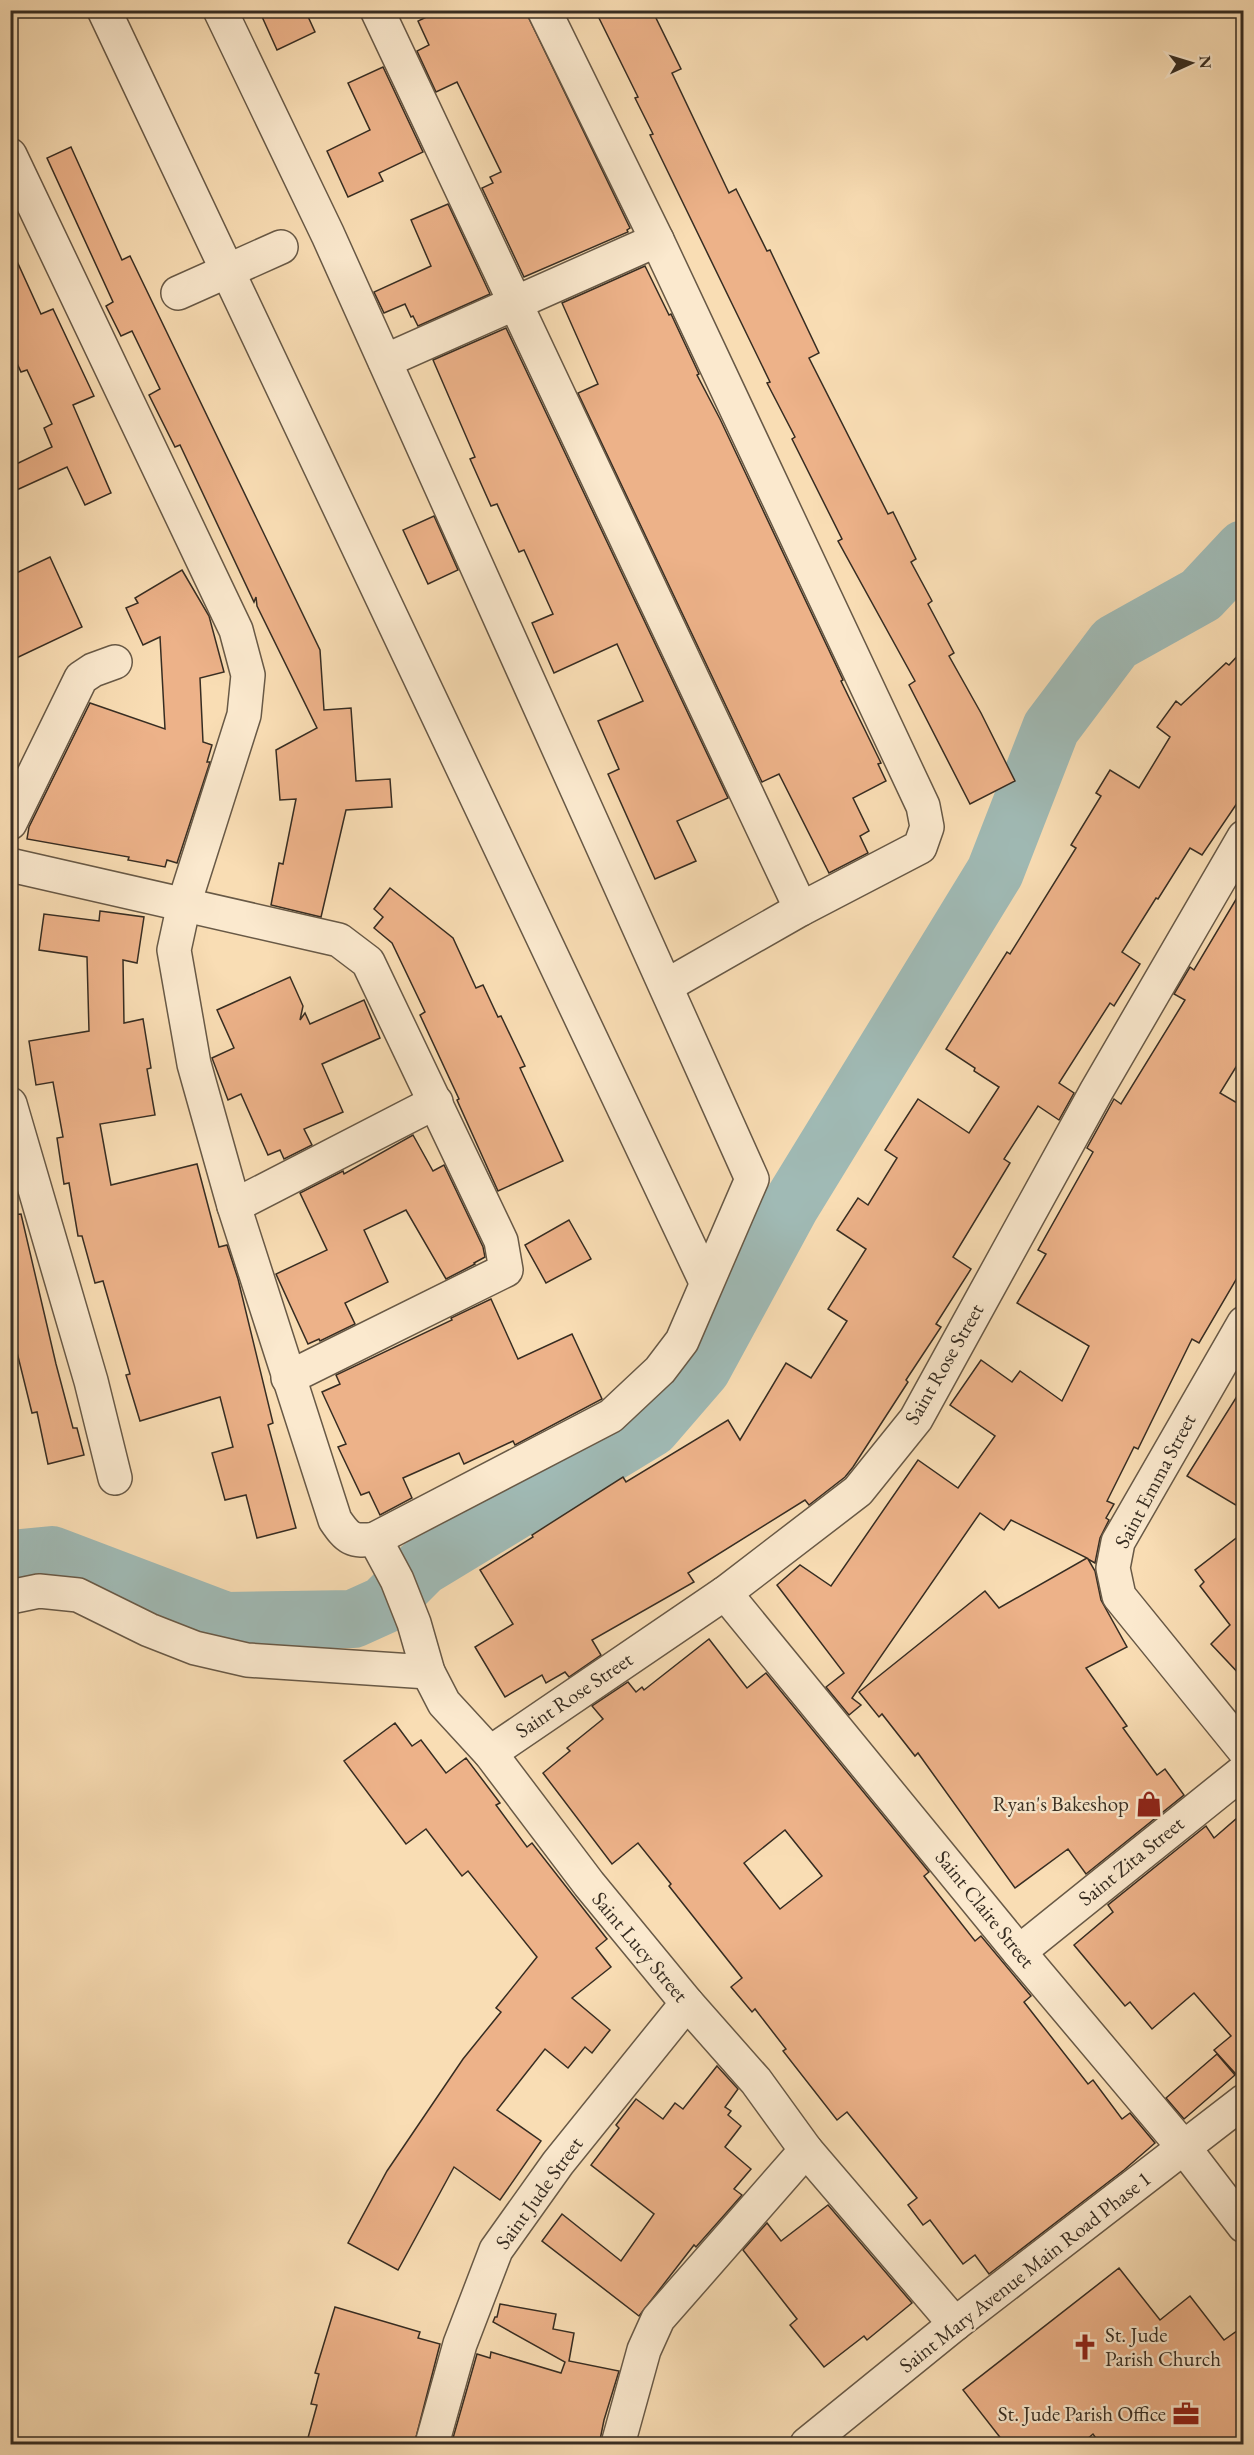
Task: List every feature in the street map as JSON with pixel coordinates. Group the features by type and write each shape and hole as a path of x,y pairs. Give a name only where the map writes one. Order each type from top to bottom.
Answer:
{"street":[{"path":"104,10 706,1282"},
{"path":"10,154 236,630 249,675 244,715 184,904 174,950 194,1064 234,1206 335,1520 347,1536 360,1541 375,1539 611,1416 660,1370 682,1341 752,1179 328,235 220,10"},
{"path":"377,10 801,909"},
{"path":"544,10 657,240 923,807 927,826 920,847 801,909 666,987"},
{"path":"385,361 657,240"},
{"path":"178,293 281,247"},
{"path":"10,823 81,678 93,670 115,662"},
{"name":"Saint Rose Street","path":"490,1753 725,1593 858,1491 916,1419 1096,1090 1244,837"},
{"path":"10,865 339,940 368,962 501,1241 506,1270 288,1378"},
{"path":"234,1206 436,1102"},
{"path":"10,1104 92,1381 115,1478"},
{"name":"Saint Emma Street","path":"1244,1323 1118,1542 1113,1568 1119,1596 1244,1750"},
{"name":"Saint Lucy Street","path":"375,1539 397,1580 414,1623 428,1671 444,1703 490,1753 589,1884 687,2003 756,2081 806,2150 955,2324"},
{"path":"10,1597 39,1591 78,1595 148,1630 195,1648 247,1660 428,1671"},
{"name":"Saint Claire Street","path":"725,1593 1019,1952 1185,2149 1244,2226"},
{"name":"Saint Zita Street","path":"1019,1952 1244,1771"},
{"name":"Saint Jude Street","path":"432,2445 460,2344 496,2250 558,2163 687,2003"},
{"name":"Saint Mary Avenue Main Road Phase 1","path":"807,2445 955,2324 1244,2102"},
{"path":"618,2445 644,2350 658,2319 806,2150"}],"building":[{"path":"259,10 305,10 315,32 277,50"},
{"path":"441,10 525,10 630,228 628,232 524,277 482,188 493,183 490,177 501,172 457,82 436,92 417,51 429,45 418,21"},
{"path":"595,10 667,10 655,16 681,69 672,73 729,193 736,189 767,251 770,250 819,353 809,358 888,514 893,512 916,559 911,562 932,601 928,604 954,653 949,656 1015,781 970,804 909,685 915,681 838,541 842,539 792,439 795,437 767,383 770,382 650,135 653,134 635,98 638,97"},
{"path":"383,67 423,152 379,173 383,181 348,197 327,151 370,130 348,83"},
{"path":"71,147 122,260 130,256 320,650 324,710 351,708 356,781 390,779 392,807 346,810 321,917 271,905 279,863 283,864 296,799 280,800 276,750 317,728 257,606 256,597 254,602 180,445 175,447 149,395 160,389 132,331 121,336 106,306 113,302 47,158"},
{"path":"448,204 490,294 418,326 405,304 384,313 374,292 431,266 411,220"},
{"path":"10,246 41,314 53,309 94,396 73,405 111,493 85,505 67,467 10,493 10,467 52,447 44,428 52,424 27,370 21,372 10,348"},
{"path":"645,266 669,315 671,314 699,374 697,375 720,419 881,763 878,764 886,781 853,798 869,831 860,836 868,853 829,873 779,774 762,782 578,393 598,384 562,303"},
{"path":"506,328 728,798 677,821 696,861 655,879 608,774 619,769 598,721 643,701 617,644 554,673 532,623 553,614 524,550 519,552 497,504 491,506 470,459 475,457 433,360"},
{"path":"434,516 458,570 428,584 403,530"},
{"path":"50,557 82,627 10,661 10,576"},
{"path":"182,570 209,616 224,672 200,678 203,742 212,745 207,762 210,762 177,863 167,860 165,867 128,860 129,857 27,839 29,827 90,703 165,729 160,637 143,645 126,608 138,603 135,598"},
{"path":"1244,649 1244,793 1202,855 1190,848 1122,952 1140,964 1114,1006 1110,1003 1059,1083 1074,1093 1059,1120 1038,1106 1004,1159 1010,1163 953,1257 971,1269 936,1324 941,1327 853,1467 845,1477 809,1505 805,1500 688,1573 694,1582 592,1640 601,1655 569,1677 565,1672 546,1683 542,1675 505,1697 475,1647 513,1624 480,1570 623,1477 626,1482 728,1420 740,1440 786,1363 811,1378 847,1321 828,1309 866,1249 837,1230 858,1198 868,1205 897,1158 885,1150 918,1099 969,1133 999,1087 946,1049 1007,952 1010,954 1076,848 1071,845 1101,796 1096,793 1110,770 1139,788 1170,737 1157,727 1176,701 1181,705 1226,663 1229,665"},
{"path":"1244,886 1244,1054 1220,1093 1244,1107 1244,1266 1199,1343 1192,1339 1138,1449 1134,1447 1107,1501 1114,1504 1106,1518 1109,1520 1100,1538 1095,1563 1088,1559 1095,1571 1101,1600 1127,1647 1086,1668 1127,1726 1123,1728 1157,1775 1165,1769 1184,1795 1086,1874 1068,1849 1015,1888 918,1753 915,1756 882,1714 879,1717 859,1692 985,1591 999,1608 1087,1558 1011,1520 1004,1530 980,1513 852,1698 861,1705 849,1715 826,1687 844,1673 777,1585 800,1565 831,1586 918,1460 958,1488 995,1436 950,1405 981,1360 1012,1382 1020,1371 1062,1401 1089,1346 1017,1303 1046,1254 1038,1250 1093,1152 1087,1148 1114,1099 1121,1104 1185,1000 1174,994 1190,967 1194,970"},
{"path":"390,888 453,938 476,988 483,985 525,1066 520,1068 563,1161 498,1191 420,1015 425,1012 392,943 374,928 383,917 374,909"},
{"path":"100,911 144,917 137,963 123,960 124,1023 143,1019 151,1068 147,1069 155,1115 100,1124 111,1185 197,1164 219,1247 227,1245 238,1279 273,1423 268,1425 296,1528 257,1538 246,1495 225,1500 212,1453 233,1447 220,1397 140,1421 126,1375 130,1374 103,1281 95,1283 82,1236 78,1236 69,1183 64,1184 57,1138 63,1137 53,1082 36,1085 29,1041 89,1031 87,957 39,950 44,914 99,921"},
{"path":"290,977 303,1006 300,1020 305,1013 310,1024 364,1000 380,1038 322,1064 343,1112 304,1129 312,1145 284,1159 280,1150 268,1155 241,1094 228,1100 212,1058 234,1048 217,1010"},
{"path":"413,1135 433,1171 444,1165 483,1247 485,1257 446,1279 406,1210 364,1230 388,1282 345,1303 355,1324 320,1341 319,1339 308,1344 276,1274 327,1250 300,1193 343,1171 344,1174"},
{"path":"21,1214 56,1364 73,1428 77,1428 84,1455 48,1464 37,1412 32,1413 10,1324 10,1215"},
{"path":"569,1220 591,1259 546,1283 525,1245"},
{"path":"491,1299 518,1359 572,1334 602,1399 515,1445 513,1441 464,1464 459,1453 403,1478 412,1498 380,1515 369,1492 361,1495 338,1447 346,1444 322,1392 340,1384 336,1375"},
{"path":"1244,1385 1244,1510 1187,1476"},
{"path":"1244,1532 1244,1679 1211,1644 1230,1625 1200,1586 1204,1582 1195,1570"},
{"path":"709,1639 747,1688 766,1673 929,1872 924,1876 975,1941 981,1936 1031,1996 1024,2002 1088,2084 1093,2080 1122,2119 1130,2113 1155,2143 1124,2170 989,2274 975,2255 963,2264 930,2220 923,2225 908,2205 917,2198 847,2112 837,2120 783,2051 786,2049 755,2009 752,2012 731,1987 742,1978 638,1843 612,1864 543,1773 570,1751 567,1748 603,1719 592,1706 628,1682 636,1692 642,1687 644,1690","holes":["785,1830 822,1876 780,1909 744,1863"]},
{"path":"395,1723 412,1746 421,1740 446,1773 466,1758 500,1803 496,1805 527,1847 532,1843 607,1939 596,1948 611,1967 572,1998 610,2030 592,2053 585,2047 568,2068 545,2049 497,2110 541,2141 500,2200 454,2167 398,2270 348,2243 387,2171 463,2059 501,2012 496,2008 537,1957 468,1871 462,1876 426,1829 406,1844 344,1761"},
{"path":"1244,1812 1244,2083 1214,2050 1231,2036 1194,1993 1152,2029 1130,2002 1125,2006 1074,1945 1113,1912 1108,1905 1206,1826 1214,1838"},
{"path":"1217,2054 1235,2075 1184,2119 1166,2098"},
{"path":"717,2066 738,2089 725,2107 731,2111 728,2115 741,2126 725,2147 751,2169 734,2189 742,2195 696,2247 694,2245 639,2316 542,2241 562,2214 621,2261 654,2214 591,2165 619,2128 616,2125 636,2099 663,2119 675,2103 683,2109"},
{"path":"828,2205 912,2303 867,2340 864,2336 824,2367 790,2325 797,2319 743,2250 767,2223 781,2241"},
{"path":"1119,2268 1160,2320 1190,2296 1224,2340 1244,2326 1244,2432 1227,2445 1101,2445 1093,2434 1080,2445 1006,2445 963,2390"},
{"path":"500,2304 556,2314 553,2329 574,2333 569,2361 619,2371 599,2445 451,2445 477,2354 490,2358 491,2352 561,2373 565,2362 493,2322 497,2317"},
{"path":"335,2307 420,2332 418,2338 440,2344 414,2445 306,2445 317,2405 311,2404 319,2374 315,2373"}],"waterway":[{"path":"10,1559 52,1555 226,1621 353,1619 384,1605 422,1567 651,1428 702,1369 791,1205 995,872 1051,728 1115,643 1201,595 1244,549"}],"place":[{"name":"Ryan's Bakeshop","path":"1149,1804"},
{"name":"St. Jude Parish Church","path":"1085,2347"},
{"name":"St. Jude Parish Office","path":"1186,2414"}]}
